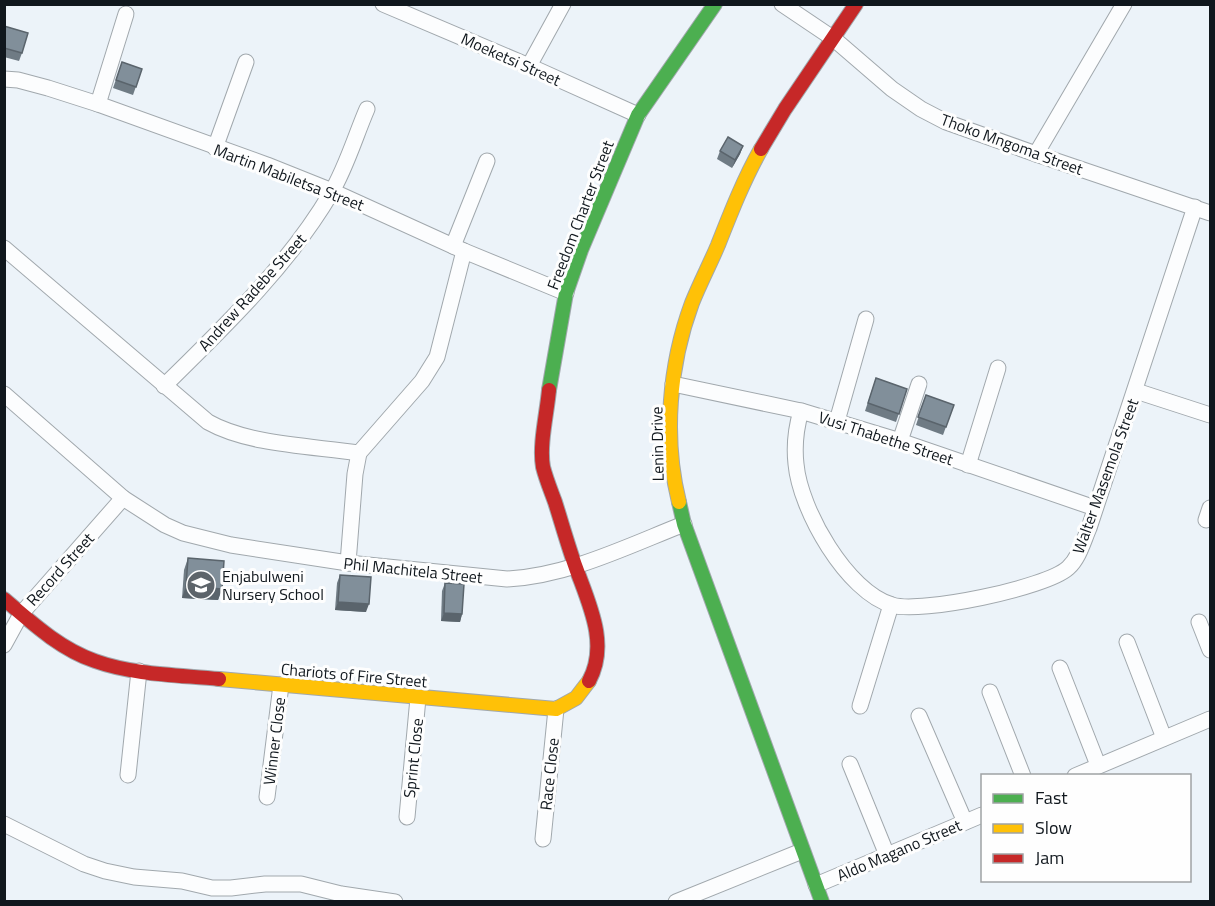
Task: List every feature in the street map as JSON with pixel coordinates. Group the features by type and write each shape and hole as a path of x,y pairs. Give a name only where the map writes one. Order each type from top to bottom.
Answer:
{"street":[{"name":"Moeketsi Street","path":"383,4 409,9 638,115"},
{"path":"529,66 563,4"},
{"name":"Freedom Charter Street","path":"575,566 545,478 543,459 552,368 566,293 581,250 638,115 715,4"},
{"name":"Thoko Mngoma Street","path":"783,4 834,39 892,88 921,109 946,122 1210,213"},
{"name":"Lenin Drive","path":"822,902 684,525 672,473 671,417 675,366 692,306 762,146 856,4"},
{"path":"1035,154 1124,4"},
{"path":"98,104 126,14"},
{"path":"215,148 246,63"},
{"name":"Martin Mabiletsa Street","path":"4,79 18,80 98,104 267,165 332,191 458,249 566,293"},
{"name":"Andrew Radebe Street","path":"164,386 208,343 293,250 332,191 367,109"},
{"path":"348,563 355,474 359,453 422,381 437,357 458,249 487,161"},
{"name":"Walter Masemola Street","path":"801,411 797,424 796,466 814,522 836,557 860,586 873,597 903,608 918,608 997,593 1057,575 1075,560 1095,508 1136,391 1195,207"},
{"path":"4,248 208,422 222,430 254,439 359,453"},
{"path":"837,421 866,319"},
{"path":"969,465 998,368"},
{"name":"Vusi Thabethe Street","path":"673,384 801,411 837,421 1095,508"},
{"path":"900,441 919,384"},
{"path":"1136,391 1210,415"},
{"name":"Phil Machitela Street","path":"4,394 123,498 165,525 199,538 263,551 348,563 521,579 575,566 684,525"},
{"name":"Record Street","path":"4,645 21,614 123,498"},
{"path":"556,709 576,698 586,687 594,672 598,654 597,633 591,608 575,566"},
{"name":"Chariots of Fire Street","path":"4,599 54,639 76,653 97,662 139,671 556,709"},
{"path":"860,706 891,605"},
{"path":"1199,622 1210,650"},
{"path":"1127,642 1164,738"},
{"path":"1060,668 1098,765"},
{"path":"128,775 139,671"},
{"name":"Winner Close","path":"267,797 280,685"},
{"path":"990,692 1022,774"},
{"name":"Sprint Close","path":"407,817 418,698"},
{"name":"Race Close","path":"543,839 556,709"},
{"path":"919,716 965,822"},
{"path":"1079,774 1210,719"},
{"path":"850,764 887,855"},
{"name":"Aldo Magano Street","path":"816,885 981,815"},
{"path":"4,824 64,855 105,871 134,877 182,880 212,888 301,884 341,894 395,902"},
{"path":"676,902 802,851"}],"building":[{"path":"4,26 28,33 22,53 4,48"},
{"path":"122,62 142,69 136,87 116,80"},
{"path":"728,137 743,146 735,160 720,151"},
{"path":"876,378 907,389 899,414 868,403"},
{"path":"926,395 954,405 946,427 918,417"},
{"path":"188,558 224,561 222,589 186,586"},
{"path":"340,575 371,577 369,604 338,602"},
{"path":"445,583 464,584 462,614 444,613"}],"traffic: fast":[{"path":"549,390 566,293 581,250 638,115 715,4"},
{"path":"679,502 684,524 822,902"}],"traffic: slow":[{"path":"679,502 674,478 670,427 678,351 692,303 743,184 761,149"},
{"path":"219,679 556,709 576,698 589,681"}],"traffic: jam":[{"path":"761,149 785,109 856,4"},
{"path":"549,390 543,439 543,467 595,624 597,653 595,667 589,681"},
{"path":"4,599 58,642 95,661 141,672 219,679"}],"place":[{"name":"Enjabulweni Nursery School","path":"201,585"}]}
